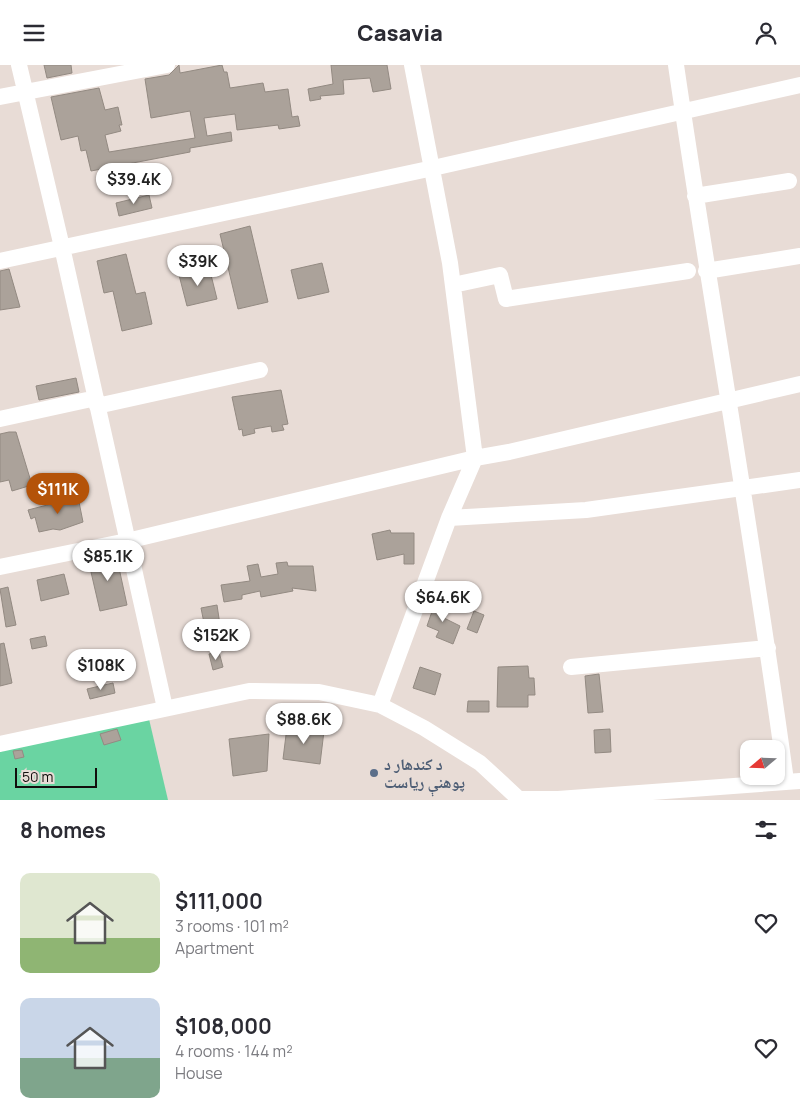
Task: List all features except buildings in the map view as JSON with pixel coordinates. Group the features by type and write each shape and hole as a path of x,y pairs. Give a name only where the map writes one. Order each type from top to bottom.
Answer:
{"street":[{"path":"19,65 62,247 165,709"},
{"path":"0,97 167,65"},
{"path":"380,705 449,518 475,458 453,285 433,169 412,65"},
{"path":"0,744 249,691 319,692 380,705 424,727 480,763 520,799 629,794 793,781 768,648 730,401 706,271 676,65"},
{"path":"0,261 433,169 800,85"},
{"path":"695,196 789,181"},
{"path":"706,271 800,256"},
{"path":"453,285 500,275 506,299 688,271"},
{"path":"0,419 260,370"},
{"path":"0,567 127,541 475,458 518,450 800,384"},
{"path":"449,518 586,510 800,480"},
{"path":"571,667 768,648"}],"green space":[{"path":"149,719 168,800 0,800 0,751"}],"place":[{"name":"د کندهار د پوهنې رياست","path":"374,773"}]}
